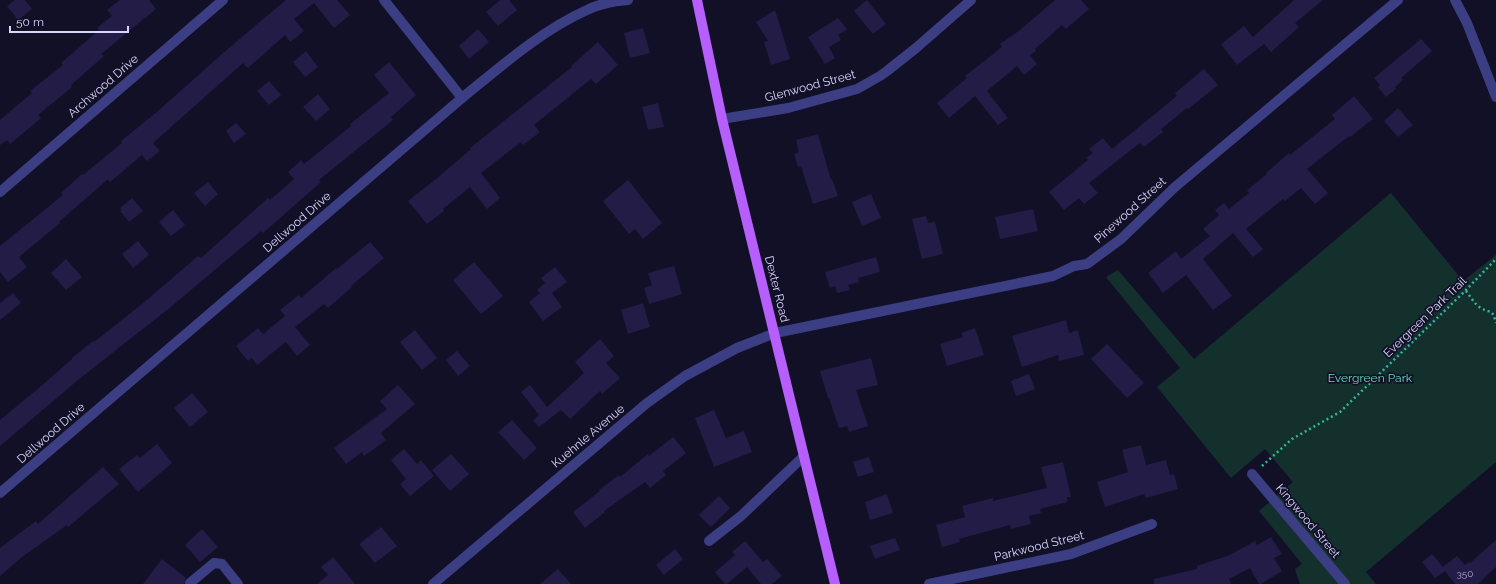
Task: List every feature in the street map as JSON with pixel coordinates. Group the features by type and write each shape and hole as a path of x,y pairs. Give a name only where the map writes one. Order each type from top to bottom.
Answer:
{"main road":[{"name":"Dexter Road","path":"697,0 722,119 835,584"}],"street":[{"name":"Archwood Drive","path":"0,192 222,0"},
{"path":"384,0 462,98"},
{"name":"Dellwood Drive","path":"0,493 462,98 515,55 557,26 588,9 618,1 628,0"},
{"name":"Glenwood Street","path":"722,119 788,108 857,89 887,71 971,0"},
{"name":"Pinewood Street","path":"775,333 1054,276 1074,266 1087,264 1120,240 1180,182 1398,0"},
{"path":"1455,0 1467,23 1496,97"},
{"name":"Kuehnle Avenue","path":"433,584 647,403 685,376 737,348 775,333"},
{"path":"708,541 741,516 804,456"},
{"name":"Kingwood Street","path":"1252,474 1345,584"},
{"name":"Parkwood Street","path":"929,584 1071,554 1152,524"},
{"path":"190,583 214,563 222,564 238,584"}],"path":[{"name":"Evergreen Park Trail","path":"1252,474 1292,439 1340,412 1466,291 1496,259"},
{"path":"1466,291 1480,308 1490,310 1494,315 1496,323"}],"green space":[{"name":"Evergreen Park","path":"1391,193 1463,281 1496,255 1496,462 1366,572 1376,584 1300,584 1295,569 1302,564 1259,511 1293,482 1265,449 1231,478 1157,387 1180,368 1106,277 1118,270 1194,359"}],"building":[{"path":"15,0 25,0 32,9 18,20 7,6"},
{"path":"120,0 149,0 156,9 101,54 104,56 71,85 72,87 38,115 41,118 10,144 7,140 0,145 0,120 32,93 30,91 63,65 61,63 99,30 97,28 112,16 107,10"},
{"path":"286,0 337,0 350,15 334,28 314,3 294,19 304,31 290,42 285,35 248,68 243,63 153,143 160,151 147,161 142,155 110,182 108,179 59,222 60,223 19,257 27,267 8,282 0,272 0,246 63,195 61,193 82,174 83,175 122,143 121,141 158,111"},
{"path":"500,0 509,0 517,10 498,26 486,12"},
{"path":"867,0 886,24 873,34 854,11"},
{"path":"1055,0 1081,0 1089,9 1066,29 1062,25 1035,49 1036,51 1030,55 1037,64 1024,75 1017,66 987,91 1008,118 998,125 975,96 949,118 937,103 967,78 965,76 1002,47 1000,44 1020,30"},
{"path":"1294,0 1323,0 1295,23 1299,27 1271,52 1264,44 1237,65 1221,44 1244,26 1253,37"},
{"path":"775,10 790,59 771,65 764,42 768,41 756,22"},
{"path":"838,18 847,29 838,35 841,40 829,47 835,58 825,64 808,37"},
{"path":"643,28 650,53 630,58 624,33"},
{"path":"478,29 489,42 469,59 459,46"},
{"path":"1421,39 1432,51 1401,78 1403,80 1395,87 1396,89 1386,97 1378,87 1380,85 1374,78"},
{"path":"598,42 618,65 596,84 591,79 534,125 540,132 523,145 521,142 481,173 500,198 487,209 470,187 443,209 444,211 427,224 408,201 436,179 471,149 470,148 572,67 571,66"},
{"path":"306,51 318,67 305,77 293,62"},
{"path":"389,62 416,95 391,117 393,120 319,180 321,182 263,233 261,231 172,306 78,380 0,446 0,420 72,358 142,304 198,256 201,258 268,198 270,200 294,179 288,172 301,160 304,164 351,126 350,124 389,93 374,75"},
{"path":"1204,69 1218,85 1161,129 1163,132 1144,147 1140,143 1089,183 1098,193 1084,204 1079,198 1064,210 1049,192 1088,160 1086,158 1093,153 1089,149 1103,138 1112,149 1177,96 1175,93"},
{"path":"269,81 281,95 269,105 257,91"},
{"path":"318,94 330,109 316,121 303,107"},
{"path":"1354,96 1373,119 1307,169 1328,193 1315,204 1301,188 1285,201 1283,199 1246,229 1263,249 1253,257 1233,233 1203,259 1232,296 1213,310 1186,275 1163,293 1148,273 1176,251 1181,259 1210,236 1203,229 1219,215 1215,210 1224,203 1229,209 1249,193 1247,190 1267,174 1266,173 1289,153 1290,155 1335,119 1332,115"},
{"path":"658,103 664,127 648,130 642,107"},
{"path":"1398,108 1413,125 1398,137 1384,121"},
{"path":"236,123 246,134 234,143 226,131"},
{"path":"818,134 831,180 832,179 838,196 813,204 801,166 798,167 794,154 799,152 796,140"},
{"path":"628,180 662,223 643,239 635,229 629,234 603,201"},
{"path":"208,182 218,194 205,206 194,193"},
{"path":"871,194 881,218 862,226 852,202"},
{"path":"132,198 143,211 129,222 120,211 122,210 120,208"},
{"path":"1033,209 1038,231 1000,239 995,217"},
{"path":"173,210 185,225 171,236 159,222"},
{"path":"926,216 928,223 935,222 943,254 922,259 912,219"},
{"path":"138,241 149,255 133,268 122,254"},
{"path":"370,242 384,258 328,308 324,304 295,327 310,345 297,356 286,342 257,365 252,358 248,361 236,346 258,328 263,334 285,316 280,310 299,295 301,298 336,268 337,269"},
{"path":"876,257 880,272 858,278 859,282 848,285 850,290 837,293 835,286 830,288 825,272"},
{"path":"66,259 82,277 66,290 51,273"},
{"path":"474,262 503,296 481,314 453,280"},
{"path":"674,266 682,294 649,304 644,288 652,285 648,273"},
{"path":"555,267 567,282 552,293 562,307 543,321 529,302 540,293 537,290 545,283 541,278"},
{"path":"13,293 21,303 0,320 0,303"},
{"path":"643,303 650,327 628,334 621,310"},
{"path":"1066,320 1069,333 1078,330 1084,355 1059,361 1058,355 1022,367 1012,336"},
{"path":"975,328 984,355 947,366 940,344 963,337 961,333"},
{"path":"415,330 437,358 422,370 400,342"},
{"path":"600,339 614,356 606,363 620,378 602,394 600,391 570,419 561,410 539,427 533,420 539,415 521,392 530,385 547,407 584,373 575,362"},
{"path":"1107,344 1144,383 1127,398 1091,359"},
{"path":"457,351 470,366 458,376 446,360"},
{"path":"871,358 878,385 856,390 868,426 849,432 847,426 839,428 820,371"},
{"path":"1029,374 1035,389 1016,396 1011,381"},
{"path":"398,385 415,404 381,433 386,440 364,456 362,452 346,464 334,448 387,409 380,401"},
{"path":"192,393 208,412 190,427 174,408"},
{"path":"714,410 726,438 744,431 752,452 714,467 695,418"},
{"path":"512,420 537,448 524,460 498,432"},
{"path":"673,437 686,453 663,471 666,475 650,488 645,482 604,511 605,512 585,528 573,512 619,475 620,477 648,454 649,456"},
{"path":"157,444 172,463 138,492 119,469 137,455 140,458"},
{"path":"1141,445 1146,465 1166,460 1170,475 1174,474 1178,489 1146,498 1144,494 1105,507 1097,482 1128,472 1122,450"},
{"path":"404,449 417,464 421,460 434,476 410,496 400,484 406,479 391,460"},
{"path":"451,454 469,474 450,491 432,470"},
{"path":"869,457 874,472 858,477 853,462"},
{"path":"1063,462 1071,497 1067,497 1067,502 1040,509 1041,513 1029,516 1031,524 1011,529 1010,525 959,539 960,542 942,547 936,525 965,517 962,506 993,498 993,501 1047,488 1041,467"},
{"path":"103,467 119,484 68,527 67,525 22,557 0,576 0,548 36,521 38,524"},
{"path":"887,494 893,513 870,520 865,502"},
{"path":"719,496 730,508 711,527 699,515"},
{"path":"381,527 397,546 375,563 359,544"},
{"path":"202,529 218,547 200,562 185,545"},
{"path":"1271,537 1282,554 1274,558 1282,571 1261,584 1259,584 1250,568 1229,579 1231,584 1154,584 1154,579 1197,569 1197,566 1230,555 1255,541 1257,545"},
{"path":"895,538 900,550 875,559 870,546"},
{"path":"1496,540 1496,567 1478,584 1455,584 1445,571 1435,578 1422,562 1432,554 1443,567 1457,556 1465,565 1469,562 1470,563"},
{"path":"745,541 763,562 767,559 782,576 772,584 761,584 747,567 727,584 725,584 715,572 735,555 732,552"},
{"path":"675,549 683,559 664,575 656,565"},
{"path":"333,557 355,584 317,584 328,575 321,567"},
{"path":"162,559 186,578 184,584 143,584"},
{"path":"558,569 571,584 540,584"}]}
